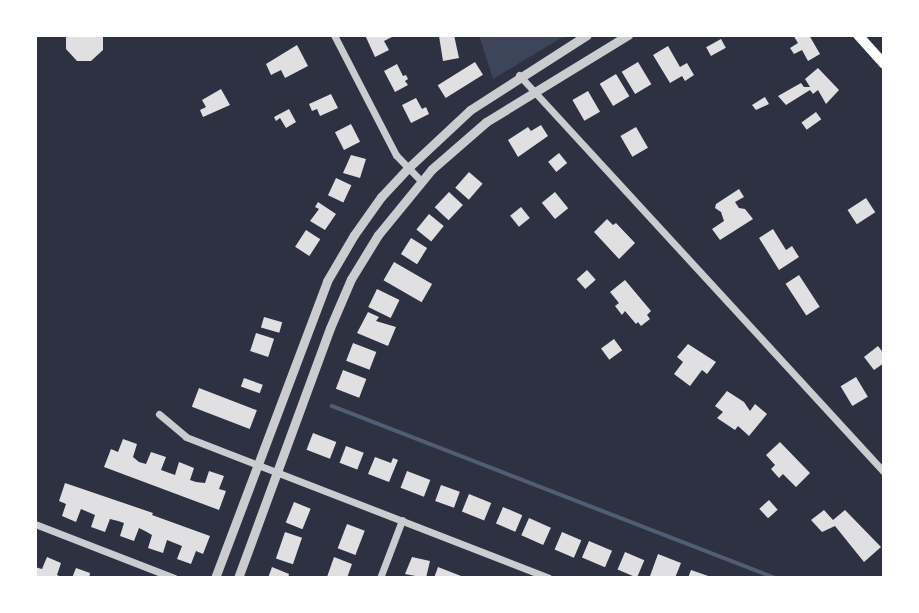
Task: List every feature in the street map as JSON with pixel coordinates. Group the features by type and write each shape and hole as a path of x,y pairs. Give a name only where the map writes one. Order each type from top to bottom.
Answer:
{"main road":[{"path":"858,35 884,64"}],"street":[{"path":"334,35 396,155 421,181"},
{"path":"215,578 327,281 354,235 381,197 470,110 519,75 587,35"},
{"path":"238,578 351,279 378,235 421,181 486,122 532,91 628,35"},
{"path":"519,75 884,472"},
{"path":"159,414 186,437 549,578"},
{"path":"380,578 402,520"},
{"path":"35,524 174,578"}],"shaded area":[{"path":"479,35 566,35 493,79"}],"building":[{"path":"66,35 103,35 103,50 91,61 77,61 66,49"},
{"path":"365,35 396,35 384,41 389,50 375,57"},
{"path":"454,35 459,58 443,61 439,36"},
{"path":"793,35 809,35 820,54 808,61 802,50 794,54 790,48 798,43"},
{"path":"721,39 726,48 711,56 706,47"},
{"path":"297,45 308,66 285,78 281,70 271,75 266,64"},
{"path":"668,46 680,67 687,63 694,75 685,81 682,76 670,83 653,55"},
{"path":"475,62 483,75 446,98 438,85"},
{"path":"638,62 651,84 635,94 622,72"},
{"path":"397,64 403,76 406,75 408,79 405,81 408,85 395,92 384,71"},
{"path":"818,68 839,90 826,104 818,90 813,94 810,90 786,105 778,96 801,83 804,87 810,87 805,79"},
{"path":"616,74 629,96 613,106 600,84"},
{"path":"221,89 230,105 203,117 200,110 206,107 202,100"},
{"path":"588,91 600,112 584,121 572,100"},
{"path":"331,94 338,108 320,116 317,109 312,111 309,104"},
{"path":"765,97 769,104 756,110 752,105"},
{"path":"416,98 422,109 426,107 429,114 411,123 402,105"},
{"path":"289,109 296,122 286,128 280,118 276,121 274,117"},
{"path":"816,112 821,119 807,130 801,123"},
{"path":"351,124 360,142 344,150 335,132"},
{"path":"541,125 548,136 518,157 508,140 528,127 531,131"},
{"path":"636,127 648,148 632,157 620,136"},
{"path":"559,153 567,163 556,172 548,162"},
{"path":"351,155 366,159 360,178 343,173"},
{"path":"469,172 483,184 469,200 455,188"},
{"path":"336,178 351,185 343,202 328,195"},
{"path":"739,189 744,197 735,202 753,219 720,240 712,229 724,221 721,212 715,208 716,204"},
{"path":"449,192 463,205 449,220 435,207"},
{"path":"555,192 568,208 555,219 542,203"},
{"path":"866,198 875,212 857,224 848,210"},
{"path":"318,202 336,214 325,230 310,221 319,209 315,207"},
{"path":"521,207 530,218 519,227 510,216"},
{"path":"429,214 444,226 431,242 416,230"},
{"path":"607,219 613,225 616,223 635,243 619,259 594,232"},
{"path":"773,229 786,250 792,246 799,257 779,270 759,238"},
{"path":"306,230 320,239 309,256 295,247"},
{"path":"411,238 427,248 417,264 401,254"},
{"path":"394,262 432,284 422,302 384,280"},
{"path":"587,270 596,280 585,289 577,279"},
{"path":"799,275 820,307 806,316 786,284"},
{"path":"625,280 651,311 647,315 650,319 641,326 625,311 622,315 615,306 619,303 610,292"},
{"path":"377,289 399,300 391,318 368,307"},
{"path":"368,312 379,317 376,321 396,327 388,346 357,333"},
{"path":"264,317 282,322 279,333 261,328"},
{"path":"256,333 274,339 268,357 250,351"},
{"path":"614,339 622,350 609,360 601,348"},
{"path":"353,343 376,352 370,370 346,361"},
{"path":"688,344 716,362 707,374 702,370 690,386 674,374 683,362 677,357"},
{"path":"878,346 884,354 884,363 874,370 864,357"},
{"path":"343,370 366,379 359,398 336,389"},
{"path":"856,377 868,397 852,406 841,386"},
{"path":"244,378 263,385 260,393 241,386"},
{"path":"199,388 257,410 250,429 192,407"},
{"path":"727,391 744,402 750,411 755,404 767,414 749,436 738,426 735,430 717,418 723,412 715,406"},
{"path":"313,433 336,442 330,459 307,450"},
{"path":"123,439 137,444 133,457 139,462 146,464 151,452 166,457 161,470 175,475 179,462 194,468 190,480 196,482 205,483 209,471 224,476 219,489 226,491 219,510 104,467 111,449 118,452"},
{"path":"780,442 810,473 796,487 783,474 779,478 771,469 775,465 766,455"},
{"path":"346,446 364,453 357,470 340,463"},
{"path":"375,457 391,463 393,458 398,460 389,482 368,474"},
{"path":"407,471 430,480 424,497 401,488"},
{"path":"65,483 210,536 203,554 196,551 191,564 177,559 182,546 167,540 163,553 148,548 152,535 139,528 134,541 120,536 124,523 110,519 105,532 91,527 95,515 81,509 76,522 62,516 66,504 59,501"},
{"path":"441,485 460,492 454,508 435,501"},
{"path":"469,494 491,503 484,521 462,512"},
{"path":"769,500 778,510 768,518 759,509"},
{"path":"294,502 311,509 302,529 286,522"},
{"path":"503,507 522,515 515,532 496,524"},
{"path":"824,510 833,520 845,510 881,547 864,562 835,526 822,532 811,520"},
{"path":"529,518 551,528 543,545 521,535"},
{"path":"347,524 365,531 355,555 338,548"},
{"path":"285,532 302,538 293,564 276,558"},
{"path":"562,532 581,540 574,558 555,549"},
{"path":"589,541 612,551 605,567 582,558"},
{"path":"625,552 644,560 637,578 618,569"},
{"path":"658,554 681,563 675,578 650,576"},
{"path":"47,557 61,563 57,575 63,578 35,578 35,567 42,569"},
{"path":"334,557 352,564 347,578 327,577"},
{"path":"412,557 430,561 426,578 405,574"},
{"path":"272,567 289,574 288,578 268,578"},
{"path":"438,567 461,576 434,578"},
{"path":"76,568 90,573 89,578 72,578"},
{"path":"691,570 714,578 688,578"}],"waterway":[{"path":"332,406 776,578"}]}
